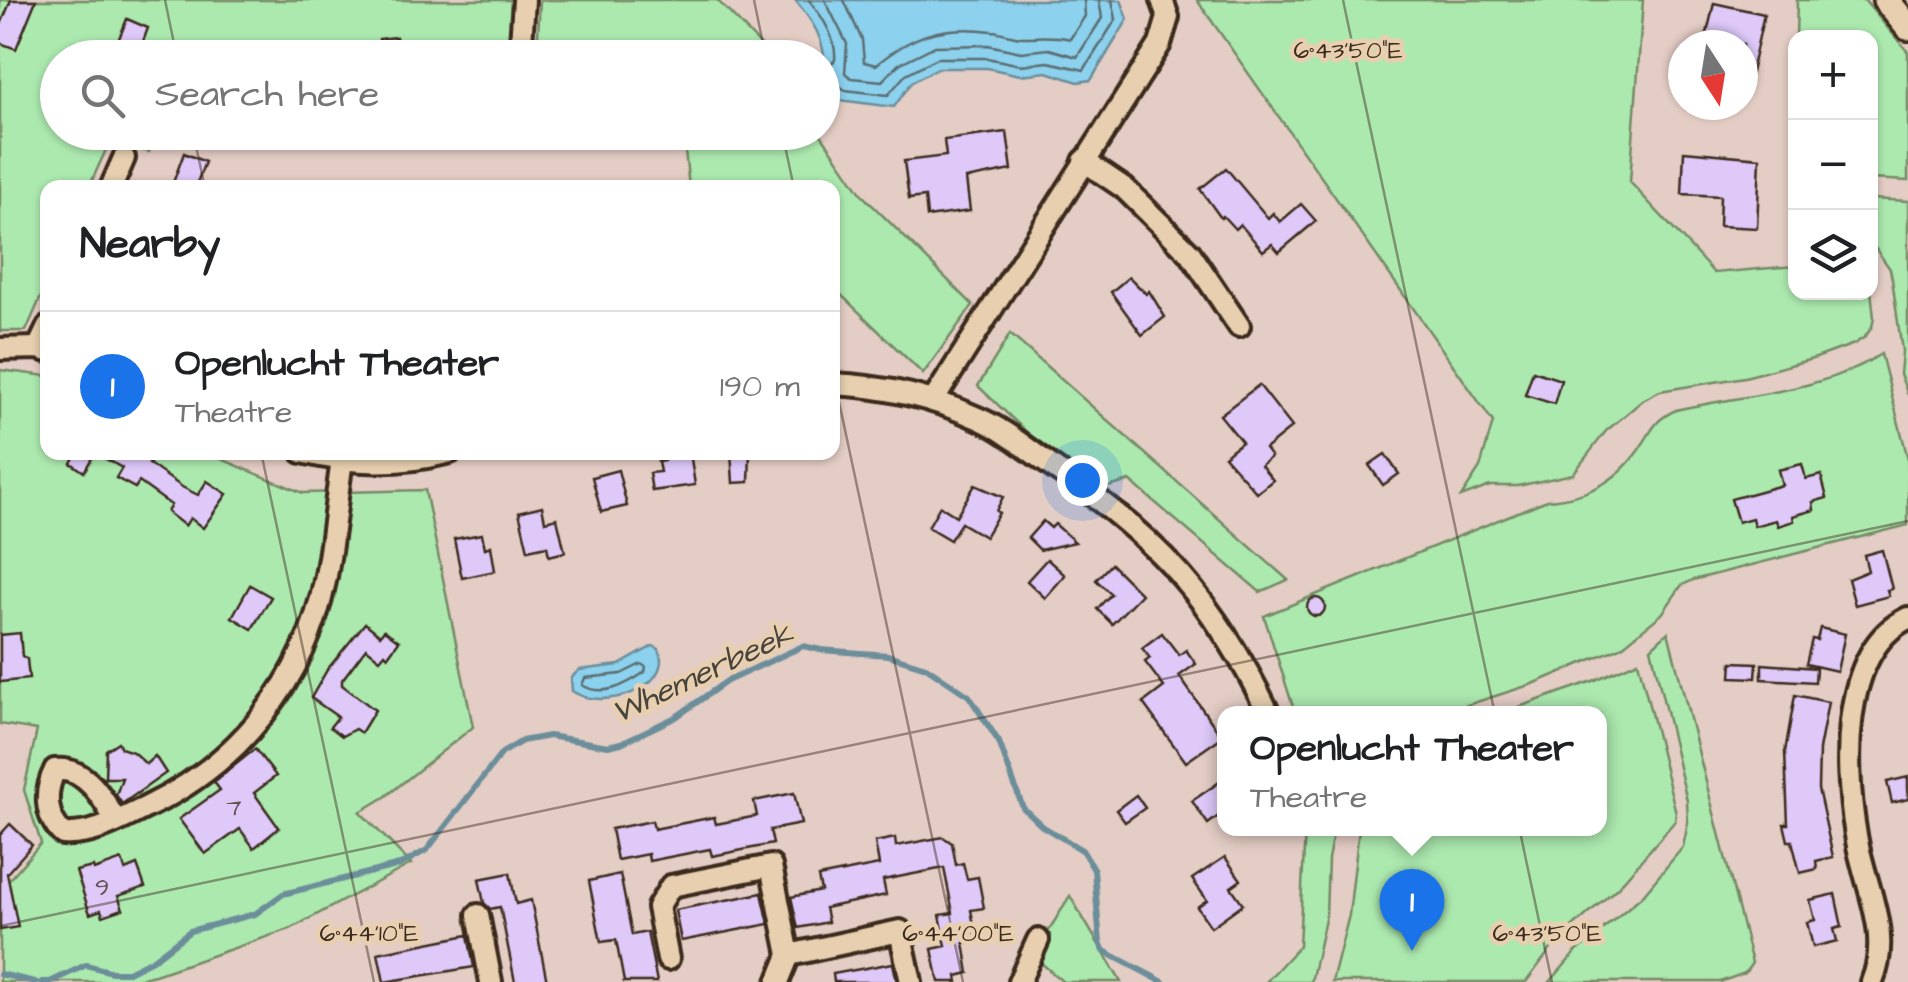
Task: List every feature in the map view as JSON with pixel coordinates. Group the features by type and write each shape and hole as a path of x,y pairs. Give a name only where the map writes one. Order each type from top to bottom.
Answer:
{"street":[{"path":"521,40 524,0"},
{"path":"933,401 1160,44 1168,17 1162,0"},
{"path":"1886,0 1908,26"},
{"path":"114,180 124,158"},
{"path":"1084,161 1124,188 1190,254 1239,326"},
{"path":"0,349 40,350"},
{"path":"840,385 933,401 983,420 1093,494 1138,530 1176,568 1219,622 1265,706"},
{"path":"116,822 174,794 210,769 240,740 292,676 312,630 325,581 342,460 403,460"},
{"path":"1872,982 1881,941 1852,810 1851,725 1862,672 1876,645 1896,624 1908,618"},
{"path":"668,959 658,907 672,886 770,866 789,955 778,982"},
{"path":"478,915 491,982"},
{"path":"789,955 900,931 911,982"},
{"path":"1020,982 1038,940"}],"green space":[{"path":"0,0 513,0 510,40 40,40 40,150 106,150 92,180 40,180 40,299 26,331 0,331"},
{"path":"540,0 717,0 756,40 538,40"},
{"path":"1197,0 1643,0 1630,182 1714,273 1788,267 1788,300 1872,300 1872,327 1854,344 1745,377 1660,391 1606,431 1573,474 1518,486 1490,486 1461,497 1480,468 1493,422"},
{"path":"1797,0 1864,0 1908,52 1908,181 1878,179 1878,30 1796,30"},
{"path":"685,150 832,150 863,196 973,305 923,374 840,294 840,180 688,180"},
{"path":"1878,199 1908,201 1908,395 1900,374 1902,351 1890,269 1878,252"},
{"path":"1010,334 1288,580 1260,592 1130,481 1090,492 978,386"},
{"path":"1881,354 1908,459 1908,525 1693,580 1681,586 1662,614 1621,647 1533,684 1464,706 1293,706 1264,616 1547,500 1577,495 1603,484 1635,455 1657,423 1676,410 1808,385"},
{"path":"0,370 40,375 40,460 224,460 303,493 425,490 473,727 385,797 360,812 411,864 290,929 155,975 123,982 0,982 0,890 41,843 24,790 37,730 0,724"},
{"path":"1668,632 1752,963 1745,973 1720,982 1550,982 1575,953 1643,895 1683,847 1687,801 1651,648"},
{"path":"1638,661 1676,813 1675,821 1617,888 1557,941 1526,982 1332,982 1349,915 1358,836 1607,836 1607,706 1522,706"},
{"path":"1305,836 1333,836 1326,915 1311,982 1266,982 1299,946"},
{"path":"1070,896 1121,982 1063,982 1033,956"}],"water":[{"path":"795,0 1121,0 1128,19 1091,80 1078,82 1047,72 1020,75 987,68 938,68 912,82 894,107 840,100 840,40 820,40"},
{"path":"653,646 659,649 661,663 656,675 632,693 600,699 572,691 571,678 579,670 619,665"}],"building":[{"path":"11,0 36,0 16,49 0,43 0,27"},
{"path":"1714,3 1764,14 1758,41 1758,30 1708,30"},
{"path":"127,19 148,28 144,40 118,40"},
{"path":"1007,132 1012,170 966,179 970,211 927,217 925,197 909,199 904,161 946,156 944,140"},
{"path":"1684,151 1760,158 1757,228 1719,226 1720,196 1682,194"},
{"path":"184,153 205,162 198,180 174,180"},
{"path":"1226,168 1268,218 1273,213 1280,222 1301,204 1316,221 1279,252 1272,244 1263,251 1240,224 1235,229 1221,218 1200,189"},
{"path":"1129,277 1146,294 1149,291 1165,317 1142,335 1111,292"},
{"path":"1533,371 1561,380 1554,404 1525,395"},
{"path":"1259,385 1292,427 1265,449 1271,457 1261,465 1273,480 1257,493 1224,456 1242,442 1220,415"},
{"path":"1385,454 1399,474 1383,485 1369,465"},
{"path":"73,460 91,460 84,472 71,463"},
{"path":"108,460 151,460 149,464 198,495 207,481 227,494 203,528 190,518 185,526 167,512 171,505 139,482 135,488 116,478 122,468"},
{"path":"691,460 695,485 652,491 649,473 660,472 658,462"},
{"path":"732,460 750,460 749,482 733,483"},
{"path":"1802,464 1806,479 1821,475 1827,498 1813,502 1814,510 1793,516 1794,521 1778,526 1776,520 1754,526 1752,518 1738,522 1731,499 1782,485 1778,470"},
{"path":"618,470 627,506 601,512 592,477"},
{"path":"975,485 1003,497 985,537 961,523 950,540 928,527 940,506 956,516"},
{"path":"542,506 545,521 557,518 565,552 549,556 547,546 528,550 519,512"},
{"path":"1043,521 1051,528 1055,524 1075,542 1040,550 1028,538"},
{"path":"482,534 485,548 491,546 495,571 462,578 454,539"},
{"path":"1882,550 1892,589 1887,590 1889,596 1855,605 1848,579 1868,571 1864,555"},
{"path":"1047,559 1065,575 1045,598 1027,581"},
{"path":"1111,564 1141,594 1112,624 1097,609 1111,594 1096,580"},
{"path":"250,585 271,597 252,629 232,617"},
{"path":"1316,598 1325,607 1316,616 1307,607"},
{"path":"365,623 380,635 384,630 399,641 388,656 385,653 380,659 366,648 342,680 342,685 375,710 361,733 355,729 342,736 330,727 338,717 311,698 327,670"},
{"path":"1820,628 1845,634 1837,671 1806,664 1812,639 1817,640"},
{"path":"20,633 29,679 0,682 0,635"},
{"path":"1162,633 1179,655 1186,650 1196,664 1179,676 1217,730 1217,740 1186,762 1143,703 1164,687 1145,662 1150,658 1142,648"},
{"path":"1732,662 1757,663 1756,678 1731,677"},
{"path":"1762,664 1816,668 1815,682 1762,679"},
{"path":"1795,695 1828,702 1819,750 1818,789 1833,857 1816,861 1817,869 1800,873 1784,824 1788,824 1785,752"},
{"path":"118,742 146,764 155,756 166,773 122,804 116,795 122,778 105,778 106,750"},
{"path":"255,749 276,776 254,793 279,828 254,848 240,829 205,854 179,819 220,790 214,782"},
{"path":"1908,777 1908,799 1892,803 1887,782"},
{"path":"1217,784 1217,817 1208,824 1192,801"},
{"path":"794,793 801,824 770,830 773,844 712,856 710,849 649,861 648,854 617,860 611,829 652,821 654,829 714,817 716,824 757,816 754,801"},
{"path":"1136,795 1145,808 1125,822 1116,810"},
{"path":"10,824 32,845 7,873 18,927 0,930 0,835"},
{"path":"943,837 952,843 956,865 963,863 967,879 978,877 984,908 971,910 977,940 964,943 969,973 957,976 958,982 939,982 932,949 946,946 940,915 953,913 944,868 883,880 886,895 825,908 828,922 798,928 791,897 821,891 818,877 879,865 875,842 895,838 896,846"},
{"path":"1225,857 1241,880 1231,887 1243,904 1211,927 1197,907 1207,900 1192,879"},
{"path":"122,860 125,870 137,865 145,887 118,896 123,909 103,916 101,910 90,914 76,871 93,867 94,870"},
{"path":"510,873 516,904 531,900 547,982 515,982 500,907 490,909 484,903 479,879"},
{"path":"620,874 632,935 647,932 657,982 624,982 616,940 601,942 589,881"},
{"path":"762,893 769,924 681,941 675,910"},
{"path":"1835,894 1842,927 1834,929 1837,941 1813,947 1807,922 1815,920 1810,900"},
{"path":"468,935 474,967 384,982 378,953"},
{"path":"893,963 897,982 834,982 833,974"}],"waterway":[{"name":"Whemerbeek","path":"42,982 86,965 128,972 152,960 190,931 255,914 283,894 400,865 427,850 502,753 522,741 549,736 608,746 621,743 676,717 727,681 803,646 888,655 926,667 969,696 999,742 1023,808 1042,826 1082,850 1094,870 1104,951 1163,982"},
{"name":"Whemerbeek","path":"0,974 35,982"}],"place":[{"name":"Openlucht Theater","path":"1412,951"}]}
